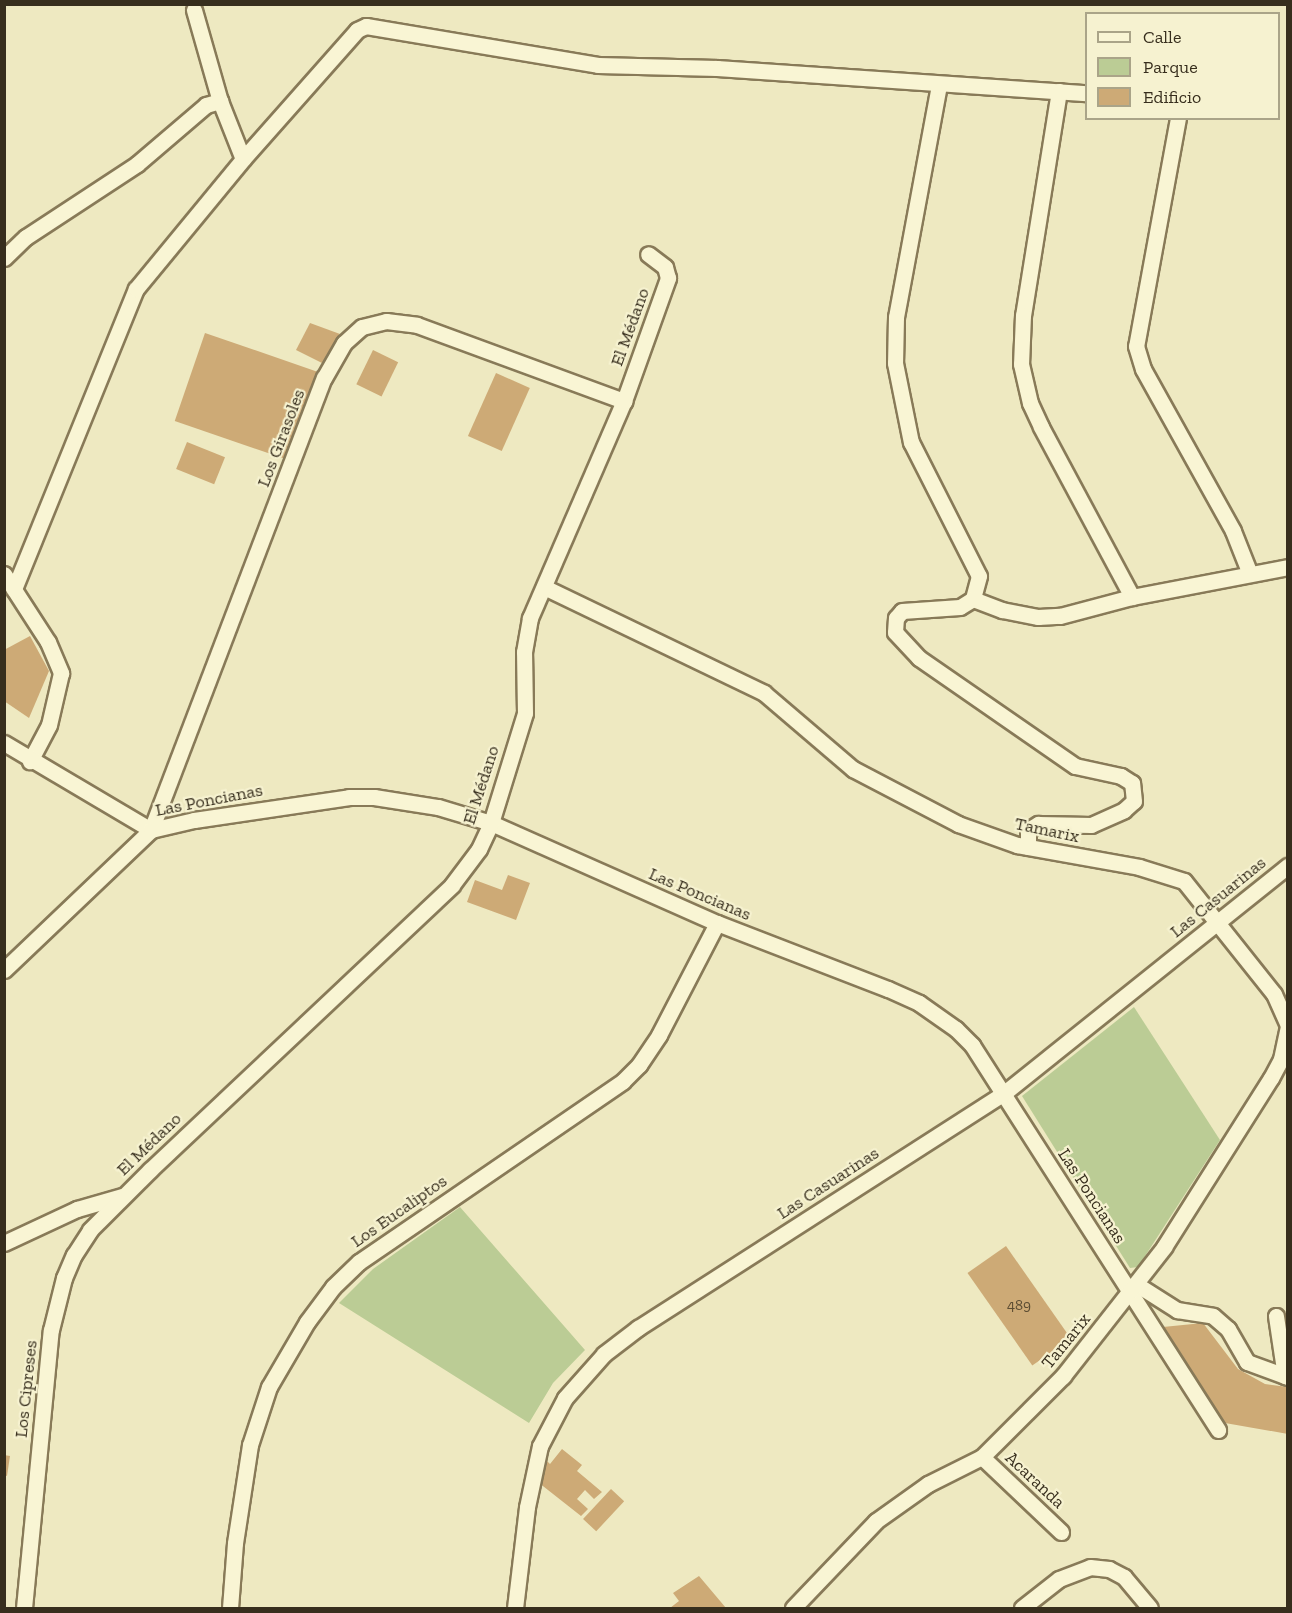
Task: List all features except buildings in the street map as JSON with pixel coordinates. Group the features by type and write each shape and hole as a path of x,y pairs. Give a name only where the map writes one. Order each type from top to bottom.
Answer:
{"street":[{"path":"194,10 220,101 243,159"},
{"path":"14,589 136,289 243,159 357,30 366,26 598,65 717,68 939,85 1085,93"},
{"path":"939,85 896,317 895,363 911,442 979,576 973,599 960,607 902,611 896,618 895,632 919,658 1029,737 1075,766 1121,776 1132,783 1136,792 1134,801 1125,810 1091,825 1032,826 1028,831 1028,848"},
{"path":"1059,91 1023,315 1021,364 1030,402 1041,427 1132,597"},
{"path":"4,258 26,237 137,164 206,105 220,101"},
{"path":"1178,120 1136,346 1143,369 1233,531 1250,574"},
{"name":"El Médano","path":"4,1243 77,1209 125,1195 452,885 479,849 491,823 525,713 525,636 544,586 624,401 668,278 665,267 648,254"},
{"name":"Los Girasoles","path":"151,830 324,378 352,333 386,321 417,326 624,401"},
{"path":"973,599 1002,610 1038,617 1060,616 1132,597 1287,567"},
{"path":"4,574 48,642 61,673 49,725 30,761"},
{"name":"Tamarix","path":"544,586 764,693 853,769 958,824 1028,848 1170,874 1184,881 1220,921 1274,994 1287,1026 1281,1059 1271,1078 1164,1247 1063,1376 981,1457 898,1503 850,1545 793,1608"},
{"path":"4,743 30,761 151,830"},
{"name":"Las Poncianas","path":"4,970 151,830 194,820 349,797 374,797 438,807 491,823 717,923 919,1003 972,1045 1133,1287 1218,1430"},
{"name":"Las Casuarinas","path":"515,1608 526,1507 540,1446 550,1422 581,1378 638,1328 1003,1094 1287,866"},
{"name":"Los Eucaliptos","path":"230,1608 234,1543 250,1445 269,1387 307,1322 333,1287 359,1262 623,1081 639,1065 659,1035 717,923"},
{"name":"Los Cipreses","path":"24,1608 57,1301 71,1262 90,1230 125,1195"},
{"path":"1133,1287 1177,1310 1219,1320 1246,1362 1286,1376 1276,1316"},
{"name":"Acaranda","path":"981,1457 1061,1532"},
{"path":"1022,1608 1059,1579 1090,1567 1109,1569 1124,1577 1150,1608"}],"green space":[{"path":"1134,1007 1220,1140 1138,1267 1130,1268 1022,1096"},
{"path":"460,1207 585,1350 553,1383 529,1423 339,1303 373,1269"}]}
